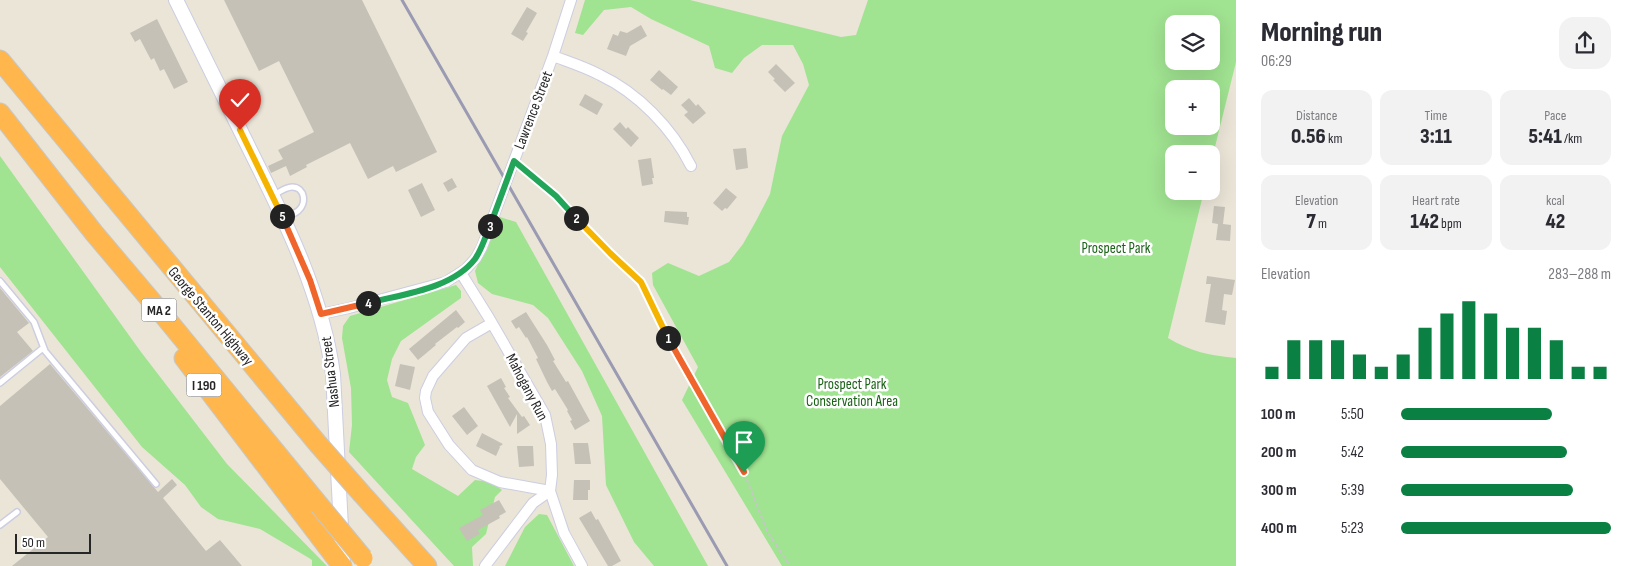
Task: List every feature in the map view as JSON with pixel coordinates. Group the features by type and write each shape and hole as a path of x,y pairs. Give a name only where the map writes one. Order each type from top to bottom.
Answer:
{"highway":[{"name":"George Stanton Highway","path":"0,60 318,444 427,566"},
{"name":"MA 2","path":"0,113 94,233 366,562"},
{"name":"I 190","path":"94,233 199,379 342,566"}],"main road":[{"name":"Nashua Street","path":"176,0 272,195 310,280 321,314 329,343 333,374 342,566"}],"street":[{"name":"Lawrence Street","path":"321,314 446,282 461,273 476,258 482,248 553,56 571,0"},
{"path":"553,56 600,75 623,88 664,125 681,146 691,166"},
{"name":"Mahogany Run","path":"461,273 545,415 551,444 552,475 550,491 564,533 582,566"},
{"path":"492,323 466,338 433,376 426,391 428,412 449,445 472,470 500,482 550,491"},
{"path":"485,566 534,503 550,491"}],"lane":[{"path":"272,195 290,187 295,187 303,195 304,202 300,210 283,219"},
{"path":"0,281 34,322 43,348 156,484"},
{"path":"0,383 43,348"},
{"path":"0,525 17,512"}],"path":[{"path":"514,161 556,196 610,253 641,282 669,342 744,472 767,531 790,566"}],"green space":[{"name":"Prospect Park Conservation Area","path":"585,0 690,0 841,37 856,35 868,0 1236,0 1236,62 1220,127 1220,80 1165,80 1165,135 1218,135 1215,145 1165,145 1165,200 1202,200 1168,338 1200,352 1236,358 1236,566 782,566 682,400 698,367 653,285 652,273 668,263 699,276 729,262 743,244 770,194 782,136 809,85 803,64 793,45 762,45 744,58 732,73 715,68 709,46 651,19 631,7 604,10 583,35 575,33"},
{"path":"0,156 141,352 227,464 327,566 312,566 312,560 260,529 218,519 201,507 185,485 142,447 0,267"},
{"path":"500,217 516,222 708,566 654,566 634,542 606,485 602,416 582,371 548,318 533,305 492,294 478,283 475,271"},
{"path":"456,285 461,291 461,298 401,341 392,359 387,380 392,397 408,403 425,445 416,457 412,469 458,496 475,480 491,482 502,490 495,497 486,534 472,547 473,566 454,566 349,452 352,425 351,388 342,338 343,326 350,316"},
{"path":"539,514 547,515 574,566 505,566 525,527"}],"building":[{"path":"224,0 362,0 437,152 396,172 393,166 368,179 350,143 306,165 307,167 290,176 286,166 271,173 268,166 283,159 278,150 314,132 279,61 259,71"},
{"path":"527,7 537,13 523,41 511,34"},
{"path":"157,19 188,82 174,89 164,69 160,71 154,58 151,60 140,39 135,42 130,33"},
{"path":"641,25 647,36 630,46 626,56 607,49 613,34 618,36 620,31 627,33"},
{"path":"776,64 795,83 785,92 768,72"},
{"path":"659,70 678,87 671,95 650,80"},
{"path":"585,94 603,104 597,115 579,105"},
{"path":"689,98 706,113 693,124 684,115 688,112 681,105"},
{"path":"620,122 639,138 631,147 613,129"},
{"path":"746,148 748,168 736,170 733,149"},
{"path":"651,158 653,184 642,186 638,160"},
{"path":"452,178 457,187 448,192 443,183"},
{"path":"422,183 435,210 421,217 408,190"},
{"path":"726,188 737,197 727,209 725,208 722,211 713,203"},
{"path":"1214,206 1225,207 1223,224 1231,225 1230,241 1216,240 1218,224 1212,223"},
{"path":"665,211 687,212 687,217 689,217 688,225 664,222"},
{"path":"1207,276 1235,280 1232,295 1224,294 1222,310 1227,311 1225,325 1205,322 1211,284 1206,284"},
{"path":"0,288 29,323 17,332 33,351 0,377"},
{"path":"456,310 465,322 435,344 418,360 409,349"},
{"path":"526,312 547,345 555,360 553,361 566,382 568,381 590,421 575,430 570,421 572,420 568,410 555,389 552,391 527,337 519,327 516,329 511,321"},
{"path":"50,364 158,492 172,479 177,485 163,498 206,551 220,540 242,566 12,566 48,537 0,479 0,406"},
{"path":"400,364 415,367 410,390 395,386"},
{"path":"501,378 506,387 504,388 510,397 508,398 530,425 517,434 517,414 510,427 487,386"},
{"path":"464,407 478,426 467,435 452,416"},
{"path":"482,433 503,444 499,447 496,456 476,446"},
{"path":"573,443 588,443 591,464 575,464"},
{"path":"517,446 533,446 534,466 519,467"},
{"path":"574,480 590,480 588,500 573,500"},
{"path":"499,500 506,512 499,516 500,518 478,530 480,534 467,541 459,528 483,515 480,510"},
{"path":"591,511 596,520 598,519 621,561 612,566 608,566 579,518"}],"railway":[{"path":"402,0 727,566"}],"route":[{"path":"240,130 277,205 310,280 321,314 433,286 446,282 461,273 476,258 482,248 514,161 556,196 588,232 641,282 669,342 744,472"}],"park label":[{"name":"Prospect Park","path":"1116,248"}]}
